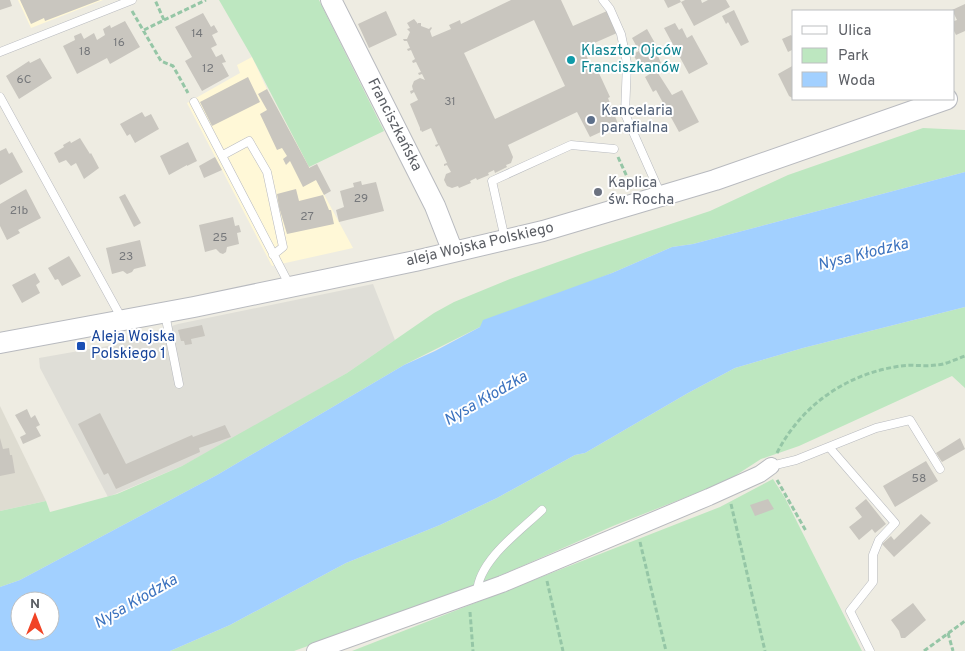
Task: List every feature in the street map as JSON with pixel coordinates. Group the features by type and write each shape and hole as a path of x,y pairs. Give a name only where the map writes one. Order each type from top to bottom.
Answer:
{"street":[{"name":"Franciszkańska","path":"331,0 435,206 453,252"},
{"name":"aleja Wojska Polskiego","path":"0,344 164,312 506,240 661,197 760,165 945,100"},
{"path":"315,651 543,567 727,489 760,474 771,466"}],"lane":[{"path":"603,0 610,9 621,34 627,63 625,114 661,197"},
{"path":"0,52 129,1"},
{"path":"0,98 123,320"},
{"path":"194,102 290,286"},
{"path":"222,155 250,141 267,172 283,247 273,255"},
{"path":"506,240 492,181 571,145 614,149"},
{"path":"164,312 179,384"},
{"path":"771,466 796,460 876,428 910,420 940,469"},
{"path":"829,447 895,523 879,540 873,555 873,582 850,611 870,651"},
{"path":"473,594 492,557 542,510"}],"path":[{"path":"154,0 164,20"},
{"path":"144,30 206,0"},
{"path":"129,1 162,60 173,66 194,102"},
{"path":"614,149 628,179"},
{"path":"806,531 780,486 771,466 786,436 805,413 820,399 846,383 872,372 903,366 937,366 965,356"},
{"path":"727,489 765,651"},
{"path":"636,526 666,651"},
{"path":"543,567 563,651"},
{"path":"473,594 473,651"},
{"path":"924,651 965,621"},
{"path":"948,633 953,651"}],"shaded area":[{"path":"18,0 103,0 31,28"},
{"path":"252,57 267,89 353,248 272,266 187,103 240,73 237,65"},
{"path":"373,284 395,340 347,373 234,438 182,466 108,497 40,368 39,358 113,345 178,324"},
{"path":"0,406 46,501 0,511"}],"green space":[{"path":"219,0 319,0 384,131 309,167 252,57"},
{"path":"923,128 965,130 965,172 693,244 672,247 480,327 404,365 217,475 20,580 0,587 0,511 46,501 50,512 117,494 182,466 347,373 434,313 454,302 510,279 710,211 788,175"},
{"path":"965,307 965,388 952,376 799,446 761,459 727,481 613,526 488,581 294,651 170,651 230,625 346,563 440,525 497,498 575,455 585,453 735,368 803,348"},
{"path":"773,479 785,498 862,651 352,651 720,507"}],"water":[{"name":"Nysa Kłodzka","path":"965,172 965,307 803,348 735,368 585,453 575,455 497,498 440,525 346,563 230,625 170,651 0,651 0,587 20,580 217,475 404,365 480,327 483,320 612,273 672,247 693,244"}],"building":[{"path":"0,0 10,0 12,6 0,10"},
{"path":"20,0 100,0 45,21 44,18 31,24"},
{"path":"511,0 561,0 573,26 607,11 617,33 583,48 594,73 598,71 610,97 608,98 618,124 590,137 577,112 508,145 513,157 511,163 506,165 507,167 495,173 494,170 488,173 489,175 477,180 476,178 470,181 471,183 459,188 458,186 452,188 447,186 444,180 446,174 451,172 447,165 444,166 447,163 439,145 436,147 435,145 438,144 431,128 420,131 410,104 418,100 414,92 411,94 410,91 413,90 414,81 420,78 425,80 422,74 419,75 418,73 421,72 416,62 413,63 412,61 415,59 411,50 408,51 407,49 410,48 407,41 403,39 407,39 410,32 407,29 410,28 407,23 414,19 418,24 421,23 421,26 429,29 432,28 430,31 432,37 451,29 449,25 460,20 461,24","holes":["534,20 565,86 495,119 464,53"]},
{"path":"664,0 680,0 681,2 668,8"},
{"path":"685,0 701,0 702,3 708,0 726,0 730,7 694,26 681,2"},
{"path":"965,4 965,31 956,35 955,21 957,20 955,10 952,10"},
{"path":"734,10 749,42 741,46 728,22 726,24 722,16"},
{"path":"386,11 397,35 369,48 358,24"},
{"path":"203,13 211,27 214,25 218,32 212,35 217,45 211,48 216,57 222,54 226,62 222,63 229,76 202,91 185,61 192,57 175,27"},
{"path":"125,21 140,47 110,64 107,58 77,74 63,46 75,40 74,36 81,33 84,39 94,33 97,40 105,35 103,29 110,25 111,28"},
{"path":"675,23 679,30 682,28 687,38 692,35 708,64 689,74 664,28"},
{"path":"647,29 660,52 657,54 661,63 643,73 633,54 639,51 632,38"},
{"path":"792,36 792,50 788,52 782,39"},
{"path":"40,58 52,78 19,99 6,76 29,61 30,63"},
{"path":"792,66 792,98 789,96 778,74"},
{"path":"656,70 672,95 682,90 699,122 679,132 656,90 653,92 645,77"},
{"path":"248,77 260,102 212,126 200,102"},
{"path":"267,89 309,168 317,164 331,191 324,195 316,180 303,187 290,161 286,165 283,159 287,156 282,148 277,150 260,114 267,110 258,94"},
{"path":"142,112 145,117 151,114 159,129 135,143 130,134 127,136 120,124"},
{"path":"80,138 99,168 84,179 76,163 71,166 66,160 59,163 54,153 64,147 63,145"},
{"path":"188,142 197,161 169,175 160,156"},
{"path":"6,148 9,154 12,152 23,172 0,185 0,151"},
{"path":"215,157 222,170 204,178 199,166"},
{"path":"361,181 362,185 376,182 384,211 339,222 336,210 344,207 340,191 354,187 353,183"},
{"name":"Kaplica św. Rocha","path":"596,188 602,191 603,196 595,198 593,191"},
{"path":"26,189 41,218 18,230 20,233 7,240 0,226 0,204"},
{"path":"296,189 299,201 323,195 329,210 331,210 334,224 287,234 277,194"},
{"path":"125,194 141,223 134,227 119,197"},
{"path":"233,217 235,226 239,225 241,232 237,233 239,244 227,247 226,252 223,254 216,249 205,252 199,225"},
{"path":"140,240 146,266 134,269 127,274 123,271 112,274 106,248"},
{"path":"69,256 81,276 62,286 58,279 55,280 48,268"},
{"path":"35,273 40,282 36,285 40,293 22,303 12,285"},
{"path":"202,325 205,336 191,339 192,344 185,345 184,341 181,341 178,330"},
{"path":"27,409 31,418 35,415 40,425 36,427 41,436 23,444 20,437 26,434 15,415"},
{"path":"100,413 126,464 192,435 193,437 225,425 231,437 199,448 200,452 116,489 108,473 104,475 78,424"},
{"path":"0,438 3,449 9,448 10,455 12,455 15,473 0,476"},
{"path":"960,438 965,449 942,462 936,453"},
{"path":"926,461 938,481 895,507 883,486"},
{"path":"768,499 774,509 755,516 750,505"},
{"path":"866,499 886,524 875,533 872,529 859,540 849,527 862,517 855,508"},
{"path":"921,514 931,523 894,557 882,544 891,536 894,540"},
{"path":"913,603 926,620 905,638 901,638 899,631 891,620"}],"place":[{"name":"Klasztor Ojców Franciszkanów","path":"571,60"},
{"name":"Kancelaria parafialna","path":"591,120"},
{"name":"Kaplica św. Rocha","path":"598,192"},
{"name":"Aleja Wojska Polskiego 1","path":"81,346"}]}
